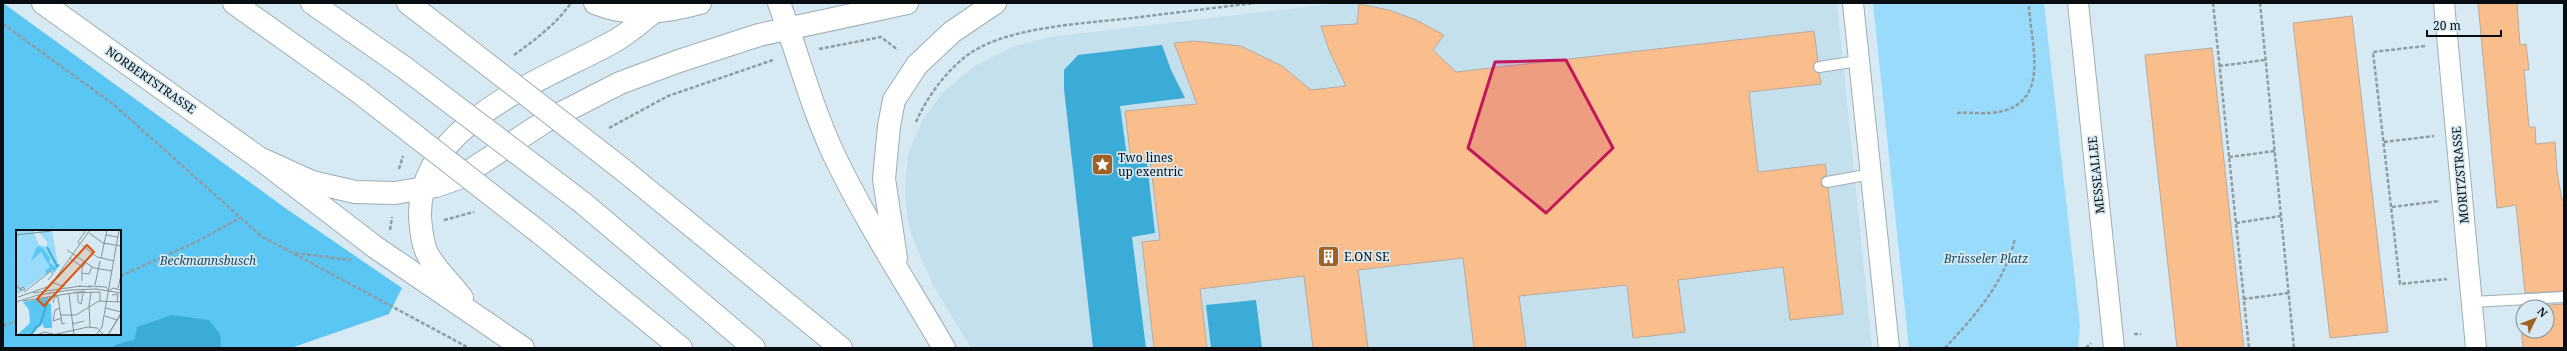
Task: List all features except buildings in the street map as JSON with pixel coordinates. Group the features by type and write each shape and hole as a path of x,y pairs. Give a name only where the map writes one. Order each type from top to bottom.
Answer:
{"main road":[{"name":"NORBERTSTRASSE","path":"43,3 259,158"},
{"path":"234,3 358,92 540,233 681,348"},
{"path":"312,3 405,68 583,203 754,348"},
{"path":"408,3 622,169 841,348"},
{"path":"595,3 615,10 652,13 700,3"},
{"path":"779,3 818,117 834,155 897,269 944,348"},
{"path":"259,158 290,173 334,188 375,194 422,190 460,178 544,122 598,92 679,61 788,28 907,3"},
{"path":"897,269 884,179 889,126 894,100 917,65 952,32 995,3"},
{"path":"474,312 428,256 420,225 422,190 432,165 440,153 473,122 530,84 614,41 652,13"},
{"path":"259,158 375,247 474,312 523,348"}],"street":[{"path":"1853,3 1889,348"},
{"name":"MESSEALLEE","path":"2078,3 2114,348"},
{"name":"MORITZSTRASSE","path":"2444,3 2476,348"}],"lane":[{"path":"1819,67 1858,60"},
{"path":"1827,182 1870,174"},
{"path":"2472,302 2564,297"}],"path":[{"path":"940,82 965,56 982,47 1038,29 1255,3"},
{"path":"1957,113 2004,111 2026,97 2035,74 2029,3"},
{"path":"2213,3 2249,348"},
{"path":"2260,3 2294,348"},
{"path":"3,24 113,104 261,236 469,348"},
{"path":"605,130 668,96 760,63 854,41"},
{"path":"2426,46 2373,52 2400,284 2447,279"},
{"path":"2219,66 2266,60"},
{"path":"2384,142 2434,136"},
{"path":"2229,157 2275,151"},
{"path":"2392,207 2440,201"},
{"path":"390,229 420,225 467,215 480,208"},
{"path":"2236,223 2281,216"},
{"path":"121,276 194,243 240,218"},
{"path":"1945,348 1974,317 2001,274 2011,254 2015,238"},
{"path":"292,252 357,260"},
{"path":"2243,299 2289,293"},
{"path":"3,326 16,320"}],"highlighted area":[{"path":"1566,60 1613,148 1546,213 1468,148 1495,62"}],"shaded area":[{"path":"1337,3 1837,3 1872,348 971,348 934,287 910,231 906,207 905,184 909,151 922,121 943,92 975,66 1012,47 1049,37"},
{"path":"1162,45 1171,70 1185,98 1120,106 1128,164 1147,163 1155,233 1132,237 1146,348 1093,348 1064,89 1064,70 1078,55"},
{"path":"1256,300 1262,348 1211,348 1206,305"},
{"path":"172,315 209,320 220,334 221,348 136,348 134,343 137,327"}],"green space":[{"name":"Beckmannsbusch","path":"3,3 288,210 402,288 389,314 291,348 3,348"},
{"name":"Brüsseler Platz","path":"1873,3 2044,3 2080,325 2078,348 1909,348"}],"waterway":[{"path":"117,348 134,343"}],"place":[{"name":"Two lines up exentric","path":"1102,164"},
{"name":"E.ON SE","path":"1329,256"}]}
